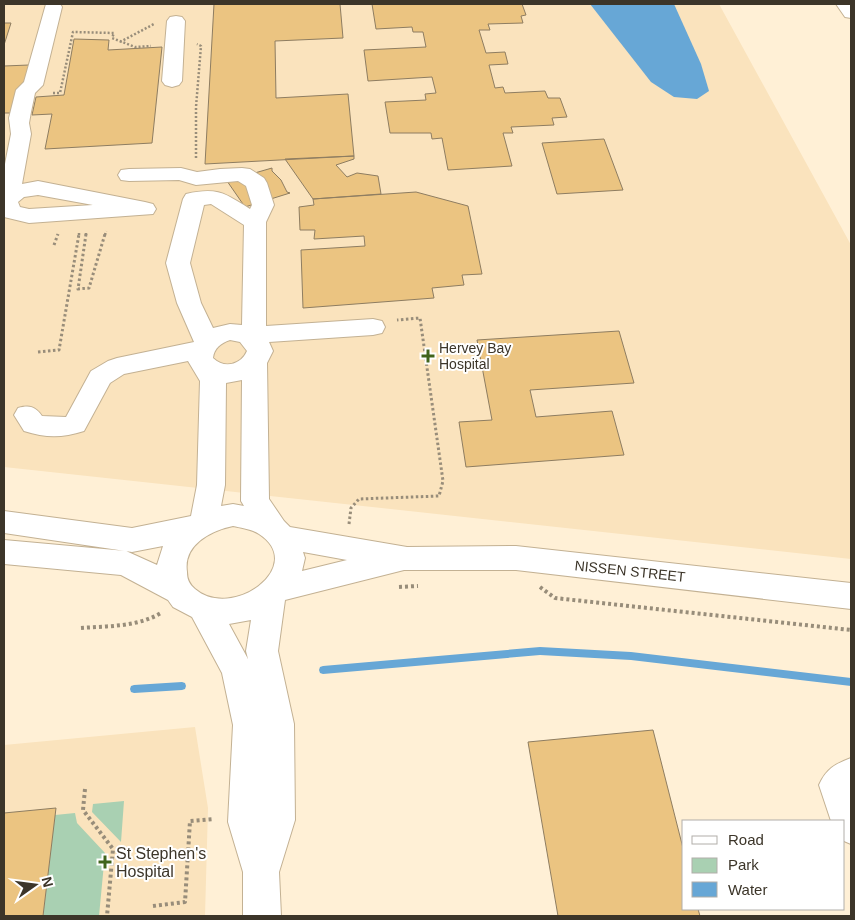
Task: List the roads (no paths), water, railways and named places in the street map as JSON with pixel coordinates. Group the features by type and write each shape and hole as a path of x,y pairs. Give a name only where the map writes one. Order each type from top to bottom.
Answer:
{"street":[{"path":"845,4 851,13"},
{"path":"13,195 11,187 21,134 18,126 26,90 33,85 53,7"},
{"path":"172,81 176,21"},
{"path":"129,175 181,174 195,179 215,197 256,222"},
{"path":"195,179 242,174 256,183 263,206 256,222 254,501 289,549 290,562 286,576 274,594 262,651 277,724 262,787 246,822 261,872 262,916"},
{"path":"195,179 178,263 213,381 211,486 199,526"},
{"path":"38,188 145,209 29,216 11,212 7,201 13,195 17,191 38,188"},
{"path":"254,346 310,332 383,324"},
{"path":"205,357 213,337 230,332 243,334 254,346"},
{"path":"205,357 216,373 232,374 247,370 254,346"},
{"path":"29,427 71,440 86,432 110,384 120,378 205,357"},
{"path":"165,605 171,559 180,542 199,526 212,519 233,515 253,517 277,530"},
{"path":"4,522 132,540 199,526"},
{"name":"NISSEN STREET","path":"277,530 407,559 516,558 851,596"},
{"path":"4,552 126,563 165,605"},
{"name":"NISSEN STREET","path":"274,594 407,559"},
{"path":"165,605 188,602 204,610 220,612 237,611 274,594"},
{"path":"204,610 230,655 238,673 262,787"},
{"path":"851,774 836,785 851,827"}],"water":[{"path":"590,4 674,4 701,64 709,91 697,99 674,97 651,82"}],"waterway":[{"path":"323,670 540,651 631,656 851,682"},
{"path":"134,689 182,686"}],"place":[{"name":"Hervey Bay Hospital","path":"428,356"},
{"name":"St Stephen's Hospital","path":"105,862"}]}
